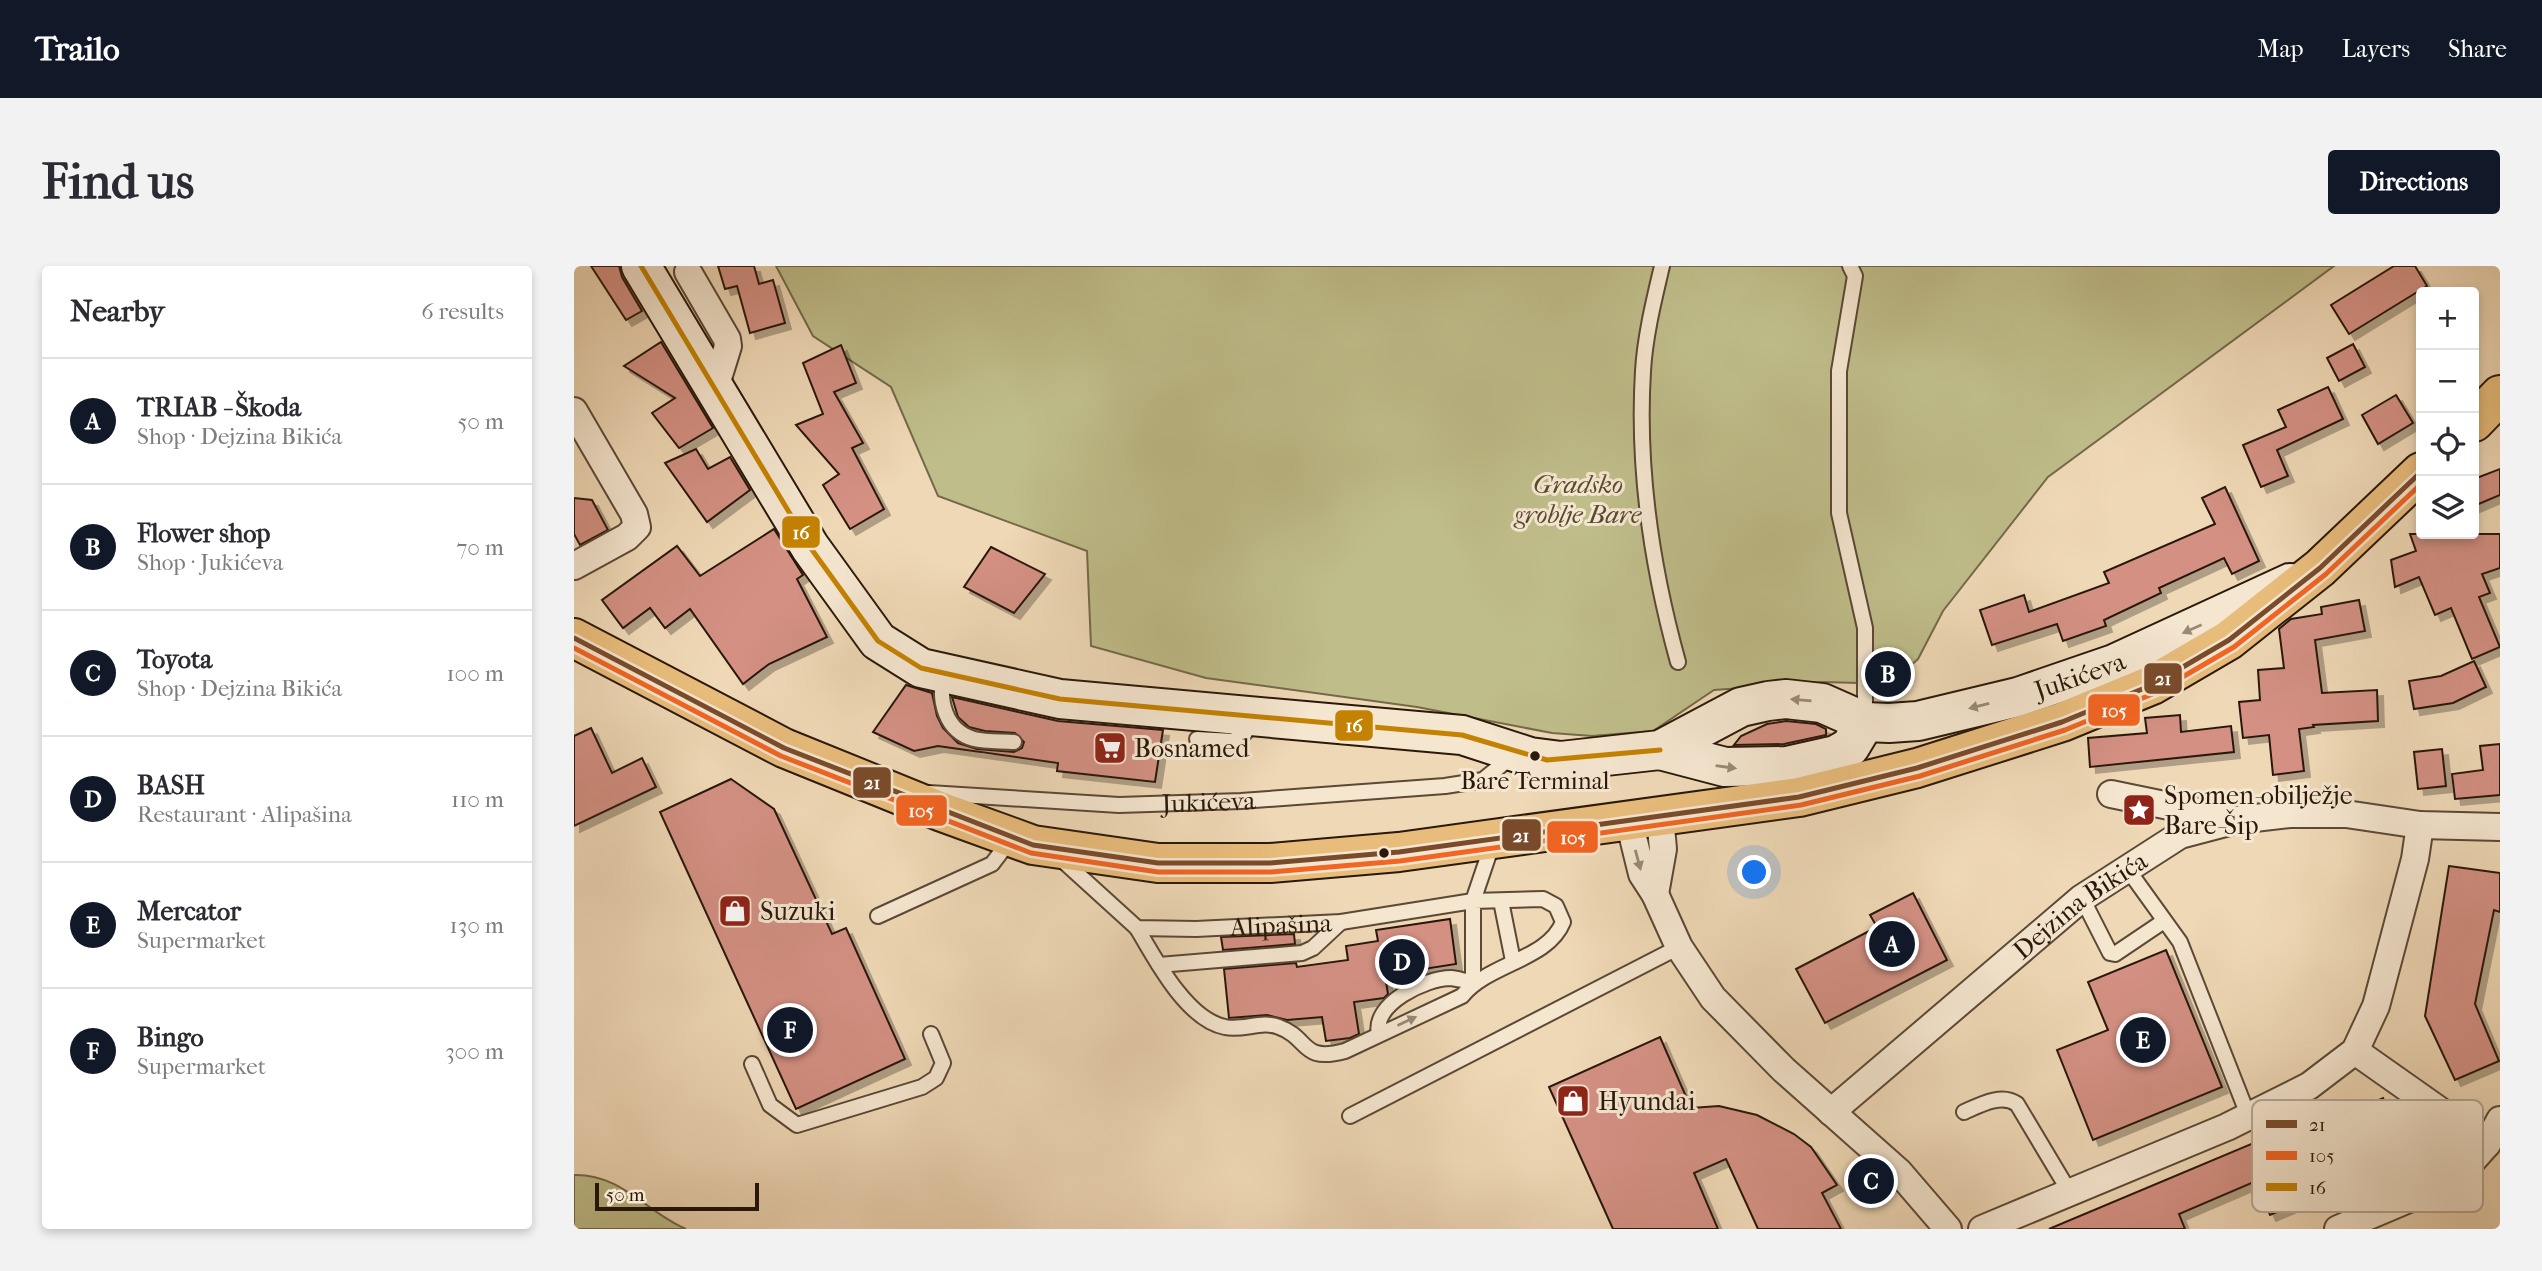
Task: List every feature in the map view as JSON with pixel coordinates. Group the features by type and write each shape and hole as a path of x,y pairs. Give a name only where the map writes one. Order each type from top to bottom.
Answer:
{"main road":[{"path":"2479,417 2500,395"},
{"path":"575,641 785,748 1011,838 1052,850 1157,863 1270,863 1399,852 1799,797 1867,781 2062,722 2151,685 2229,640 2320,568 2417,476"}],"street":[{"name":"Jukićeva","path":"640,266 810,547 878,641 921,668 1060,699 1462,735 1505,749 1561,761 1660,750 1725,767 1787,766 1836,755 1850,747 1865,722"},
{"path":"688,272 727,339 728,346 715,388"},
{"path":"574,411 634,514 637,527 627,537 574,566"},
{"name":"Jukićeva","path":"1660,750 1741,707 1768,701 1786,699 1822,703 1865,722 1918,721 2018,697 2114,664 2320,568"},
{"path":"2111,794 2237,820"},
{"name":"Dejzina Bikića","path":"1831,1112 2082,898 2126,867 2180,835 2237,820 2290,814 2346,814 2420,825 2500,827"},
{"path":"1645,819 1642,874 1656,894 1679,947 1713,998 1784,1070 1899,1172 1948,1229"},
{"path":"2280,1100 2309,1086 2355,1051 2376,1006 2415,859 2420,825"},
{"path":"2355,1051 2425,1100"},
{"path":"1982,1229 2252,1113"},
{"path":"2483,1149 2500,1120"},
{"path":"2483,1141 2487,1144"},
{"path":"2338,1229 2378,1212"}],"lane":[{"path":"1662,266 1643,369 1644,463 1654,560 1678,663"},
{"path":"1850,266 1855,276 1839,371 1839,513 1865,628 1865,722"},
{"path":"945,673 941,705 948,718 974,739 1014,742"},
{"path":"1197,739 1233,741 1245,733 1248,715"},
{"name":"Jukićeva","path":"892,791 1017,796 1119,805 1241,801 1445,786 1483,780 1505,762 1505,749"},
{"path":"878,916 992,864 1011,838"},
{"path":"1474,982 1473,901 1494,839"},
{"path":"1052,850 1136,928 1159,965 1199,1015 1212,1024 1237,1029 1275,1025 1286,1029 1299,1043 1317,1054 1328,1056 1345,1051 1462,996 1474,982 1513,961 1501,901"},
{"path":"2126,867 2179,942 2248,1115"},
{"path":"2082,898 2110,953 2115,954 2164,921"},
{"name":"Alipašina","path":"1136,928 1196,929 1341,922 1473,901 1543,899 1556,906 1563,922 1549,944 1513,961"},
{"path":"1159,965 1302,953 1313,948 1341,922"},
{"path":"1350,1116 1679,947"},
{"path":"1378,1034 1379,1017 1388,1006 1404,996 1440,980 1474,982"},
{"path":"752,1064 770,1105 797,1125 922,1087 936,1078 943,1063 931,1034"},
{"path":"2288,1096 2290,1100"},
{"path":"1964,1112 1994,1101 2012,1100 2017,1104 2069,1191"}],"green space":[{"name":"Gradsko groblje Bare","path":"776,266 2334,266 2048,477 1943,611 1918,659 1877,695 1862,699 1859,683 1823,682 1714,690 1653,731 1592,736 1552,733 1417,707 1206,678 1091,646 1087,551 938,496 891,387 813,336"},
{"path":"574,1175 591,1176 620,1187 686,1229 574,1229"}],"building":[{"path":"591,266 619,266 622,277 642,311 626,320"},
{"path":"718,266 754,266 759,284 773,280 785,323 750,333 737,286 725,289"},
{"path":"2394,266 2415,266 2427,286 2416,287 2416,293 2349,334 2331,305"},
{"path":"661,342 713,428 679,448 652,413 675,398 624,366"},
{"path":"2353,344 2365,367 2339,381 2327,358"},
{"path":"841,345 856,383 834,392 863,443 852,448 884,509 850,529 823,485 839,474 796,425 823,414 803,363"},
{"path":"2328,387 2343,419 2277,450 2288,476 2261,487 2243,445 2286,427 2278,410"},
{"path":"2396,395 2413,423 2378,444 2362,415"},
{"path":"696,449 708,469 730,457 750,490 707,522 665,463"},
{"path":"2500,469 2500,495 2479,504 2479,477"},
{"path":"2225,487 2259,561 2232,574 2224,558 2159,588 2161,593 2104,620 2106,626 2063,641 2057,624 1992,645 1980,610 2024,595 2029,612 2109,583 2104,572 2215,524 2202,498"},
{"path":"574,498 592,500 608,530 580,545 574,534"},
{"path":"774,529 803,575 797,579 827,637 769,664 743,684 690,609 665,628 650,608 623,628 602,600 677,546 700,576"},
{"path":"2410,534 2416,534 2416,539 2479,539 2479,534 2500,534 2500,568 2482,574 2490,593 2479,597 2500,647 2472,659 2451,608 2435,615 2419,577 2395,587 2391,560 2416,551"},
{"path":"991,547 1045,574 1014,613 964,587"},
{"path":"2359,600 2365,631 2315,640 2322,693 2377,690 2378,721 2313,725 2314,727 2299,729 2304,771 2273,775 2269,735 2243,738 2239,702 2260,700 2258,670 2284,668 2279,629 2291,619 2322,614 2321,607"},
{"path":"1897,661 1898,677 1875,684 1875,663"},
{"path":"2474,661 2486,687 2453,703 2414,709 2409,681 2441,676"},
{"path":"906,685 932,693 937,716 943,728 958,743 977,749 1014,752 1022,748 1024,742 1015,733 969,727 958,717 952,697 1058,721 1163,730 1155,782 1057,771 1058,763 938,746 914,751 873,732"},
{"path":"2180,715 2181,732 2231,726 2234,752 2090,767 2088,738 2147,733 2145,718"},
{"path":"1786,721 1816,724 1826,729 1826,735 1784,744 1734,745 1741,736 1767,724"},
{"path":"591,728 612,773 642,758 656,787 574,826 574,736"},
{"path":"2500,744 2500,795 2455,799 2452,774 2483,770 2480,746"},
{"path":"2442,749 2446,786 2418,789 2414,752"},
{"path":"731,779 774,809 832,934 846,928 905,1059 796,1109 660,812"},
{"path":"2449,866 2500,873 2500,912 2494,910 2475,1004 2499,1061 2455,1080 2425,1016"},
{"path":"1913,893 1947,960 1825,1023 1796,969 1877,927 1870,915"},
{"path":"1450,919 1456,964 1385,975 1388,994 1384,998 1354,1002 1359,1034 1326,1041 1322,1017 1287,1020 1267,1015 1229,1018 1224,969 1296,963 1297,967 1348,960 1346,946 1378,941 1376,930"},
{"path":"1294,934 1295,944 1223,950 1221,937"},
{"path":"2166,950 2222,1087 2093,1140 2057,1050 2108,1030 2088,982"},
{"path":"1660,1037 1691,1108 1719,1106 1757,1115 1794,1134 1811,1147 1837,1185 1822,1193 1841,1229 1758,1229 1726,1159 1694,1173 1718,1229 1613,1229 1549,1087"},
{"path":"2252,1144 2252,1183 2179,1214 2185,1229 2049,1229"}],"transit line":[{"name":"16","path":"641,266 810,547 878,641 921,668 1060,699 1462,735 1547,760 1660,750"},
{"name":"21","path":"574,638 784,748 1033,845 1158,863 1270,863 1399,852 1799,797 1917,768 2062,722 2152,685 2229,640 2320,568 2417,476"},
{"name":"105","path":"574,648 781,756 1031,853 1158,872 1271,872 1400,861 1801,805 1920,776 2065,730 2155,693 2234,647 2326,574 2416,489"}],"place":[{"name":"Flower shop","path":"1888,674"},
{"name":"Bosnamed","path":"1110,748"},
{"name":"Bare Terminal","path":"1535,756"},
{"name":"Spomen-obilježje Bare-Šip","path":"2139,810"},
{"name":"Suzuki","path":"735,911"},
{"name":"TRIAB - Škoda","path":"1892,944"},
{"name":"BASH","path":"1402,962"},
{"name":"Bingo","path":"790,1030"},
{"name":"Mercator","path":"2143,1040"},
{"name":"Hyundai","path":"1573,1101"},
{"name":"Toyota","path":"1871,1181"}]}
